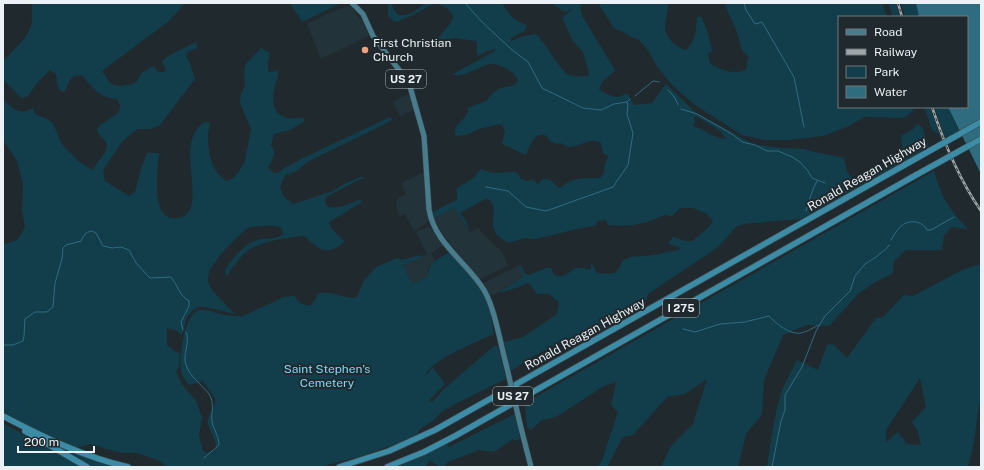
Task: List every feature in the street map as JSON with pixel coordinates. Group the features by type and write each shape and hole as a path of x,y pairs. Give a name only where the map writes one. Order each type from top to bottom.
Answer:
{"highway":[{"name":"Ronald Reagan Highway","path":"339,467 389,451 435,430 981,122"},
{"name":"Ronald Reagan Highway","path":"387,467 419,454 455,436 981,139"},
{"path":"3,416 64,446 128,467"},
{"path":"3,419 87,467"}],"main road":[{"name":"US 27","path":"352,3 363,14 374,36 409,83 424,136 429,207 432,221 439,235 486,294 491,307 506,364 531,467"}],"shaded area":[{"path":"348,6 351,7 363,22 369,36 321,59 307,24"},
{"path":"409,94 414,110 400,116 393,102"},
{"path":"930,108 934,108 946,138 941,141"},
{"path":"424,172 429,222 414,231 405,214 400,216 397,210 397,200 399,197 406,194 401,183"},
{"path":"454,208 470,232 478,228 497,248 498,247 502,252 508,266 479,279 444,236 434,218"},
{"path":"430,226 444,245 431,253 435,260 430,265 428,270 430,276 412,284 403,265 427,254 416,232"},
{"path":"518,266 523,274 523,277 491,296 484,283"}],"green space":[{"name":"Saint Stephen’s Cemetery","path":"32,3 185,3 169,21 102,71 111,84 120,86 133,84 137,81 142,72 154,66 158,72 164,72 166,69 162,61 170,55 196,42 197,48 187,52 186,56 195,79 160,125 150,129 138,129 133,132 121,143 103,170 105,181 129,196 135,192 147,153 159,153 157,193 159,204 163,212 169,217 182,217 188,213 191,207 193,196 190,150 196,130 204,122 210,123 208,147 212,163 220,176 226,181 233,178 238,173 245,161 251,129 240,103 241,94 245,86 245,65 261,48 270,53 268,71 272,72 277,70 278,72 273,100 278,114 290,118 304,118 305,121 290,130 274,134 271,145 274,151 274,156 268,168 274,173 278,173 284,168 303,158 388,118 392,118 392,120 385,124 309,161 295,172 285,175 280,187 283,196 293,204 333,191 344,184 363,176 363,178 326,197 325,202 328,207 340,207 360,199 362,202 329,222 331,228 344,241 342,243 334,249 324,250 314,245 304,236 284,238 269,242 250,249 237,262 227,277 225,270 243,248 257,240 275,238 284,233 280,227 277,226 258,226 247,229 220,256 211,268 208,275 211,288 236,314 205,307 198,307 187,317 182,335 177,331 167,328 167,345 176,352 180,353 179,366 176,372 183,386 196,401 202,418 199,435 203,451 208,453 216,449 216,445 208,424 215,400 212,393 203,381 189,385 181,371 182,347 186,327 195,313 200,310 204,310 230,316 243,316 284,297 294,296 300,303 309,306 314,302 318,294 329,293 348,298 357,297 363,282 376,267 397,258 402,260 420,255 422,257 403,265 412,284 429,276 430,267 434,261 449,252 473,279 485,297 491,315 494,334 447,356 431,368 426,374 432,368 434,369 445,384 430,399 431,403 444,389 494,346 498,346 506,379 441,412 433,421 420,429 417,434 362,456 323,466 166,467 160,461 137,453 121,453 90,444 77,448 41,433 3,412 3,243 5,244 17,240 25,228 22,210 23,184 17,161 3,140 3,99 16,110 24,111 33,108 35,114 53,123 61,143 77,160 92,170 106,151 107,143 98,133 97,129 100,125 119,112 120,105 117,99 110,98 96,91 82,75 74,76 70,80 65,91 62,92 58,88 56,74 50,70 37,83 28,96 22,98 3,80 3,61 23,40 31,26"},
{"path":"290,3 341,3 302,22"},
{"path":"388,3 391,3 398,15 406,15 413,12 425,3 503,3 512,17 527,26 524,31 511,38 511,41 524,36 536,34 566,73 574,76 588,76 589,73 583,52 573,41 562,18 573,9 565,12 551,3 583,3 580,7 582,16 615,70 603,81 599,89 603,92 618,97 628,94 634,105 652,103 666,84 695,112 747,141 758,145 807,149 806,150 844,158 847,171 854,181 903,154 901,136 913,129 917,124 922,127 929,147 801,219 743,224 736,227 717,248 648,294 644,306 601,331 567,340 533,356 511,371 504,342 523,337 557,314 559,302 549,294 537,294 529,283 500,292 523,277 523,274 518,266 521,265 525,274 529,275 546,268 551,268 554,275 562,276 578,268 591,269 591,264 597,273 613,273 616,272 622,261 630,257 654,255 680,249 679,247 668,244 673,237 685,241 692,241 704,232 713,221 707,214 693,208 680,208 672,216 660,216 642,223 625,226 613,226 608,225 606,220 598,221 595,226 536,239 525,238 508,243 495,232 493,228 494,210 492,202 488,199 483,200 460,213 467,223 469,230 454,208 434,218 433,212 457,200 457,188 472,179 481,169 492,173 518,173 520,178 526,181 533,180 538,184 543,179 547,179 560,188 564,184 574,180 584,178 600,178 604,173 604,167 608,156 603,153 601,143 597,141 589,141 569,147 560,143 557,144 552,142 547,136 543,135 539,135 533,140 526,155 502,144 505,131 503,126 500,124 479,129 466,135 455,135 457,125 467,114 468,108 486,101 500,88 515,85 518,80 516,76 504,67 495,64 486,65 457,76 453,74 495,51 495,49 477,56 476,41 455,38 439,41 439,37 452,21 453,16 448,9 438,4 433,4 397,22 388,16","holes":["696,116 720,131 727,139 723,139 693,126 695,121 694,117"]},
{"path":"598,3 668,3 665,29 666,34 671,41 678,47 686,50 694,39 697,17 701,16 708,33 712,51 708,54 710,64 723,70 737,72 746,70 748,56 742,50 737,32 724,3 882,3 887,16 838,16 838,108 912,108 913,111 904,118 864,117 849,126 823,136 787,140 765,140 742,135 695,105 673,86 658,68 647,49 640,41 614,28"},
{"path":"888,3 896,3 900,16 893,16"},
{"path":"901,3 916,3 919,16 905,16"},
{"path":"924,108 930,108 939,134 932,130"},
{"path":"934,108 948,108 959,130 946,138"},
{"path":"934,171 940,189 947,203 968,229 952,227 944,235 942,250 906,250 894,261 893,273 874,283 858,294 829,326 807,325 783,335 764,380 762,414 746,434 738,467 661,467 671,446 693,424 707,379 685,394 667,397 633,435 623,437 608,467 598,467 602,460 618,412 611,405 616,382 604,386 556,417 542,420 531,430 527,427 525,403"},
{"path":"981,264 981,401 979,404 974,442 968,467 767,467 777,407 785,384 797,360 818,370 827,345 833,344 847,358 876,318 882,318 904,295 913,296 962,270","holes":["920,378 926,407 912,422 918,432 921,445 907,444 898,432 886,442 886,430"]},
{"path":"515,414 520,439 515,441 513,439 494,452 479,450 448,462 443,467 429,461 425,467 397,467 447,444 449,447"},
{"path":"3,423 82,467 3,467"},
{"path":"59,446 120,467 94,467 59,448"}],"water":[{"path":"916,3 981,3 981,174 948,108 968,108 968,16 919,16"}],"waterway":[{"path":"465,3 482,22 511,49 528,62 542,88 583,108 601,110 614,104 627,102"},
{"path":"744,3 746,10 755,24 762,22 794,77 804,127"},
{"path":"635,96 653,81 659,82"},
{"path":"668,90 675,98 678,105"},
{"path":"486,187 508,191 526,207 546,211 613,187 628,165 633,133 627,114 627,102 630,99"},
{"path":"681,109 697,114 732,134 742,142 755,145 767,151 778,151 792,157 800,162 812,178 825,183"},
{"path":"806,211 817,181"},
{"path":"891,240 901,226 908,222 919,223 927,230 931,230 954,217"},
{"path":"3,345 13,345 23,341 25,319 35,312 47,312 53,307 55,283 62,259 63,248 66,245 81,241 85,234 92,231 96,233 103,246 112,248 121,247 129,250 136,263 150,278 171,277 181,293 189,301 189,306 181,322 183,330"},
{"path":"772,467 781,421 785,410 785,395 802,367 816,331 825,316 850,291 855,276 865,264 876,257 889,245"},
{"path":"683,329 695,332 720,324 745,322 769,316 788,331 797,333 806,332 819,325"},
{"path":"186,332 188,340 185,357 186,365 196,381 211,397 212,422 219,442 219,445 204,458"}],"railway":[{"path":"898,3 902,16"},
{"path":"932,108 953,160 973,199 981,211"}],"place":[{"name":"First Christian Church","path":"365,50"}]}
